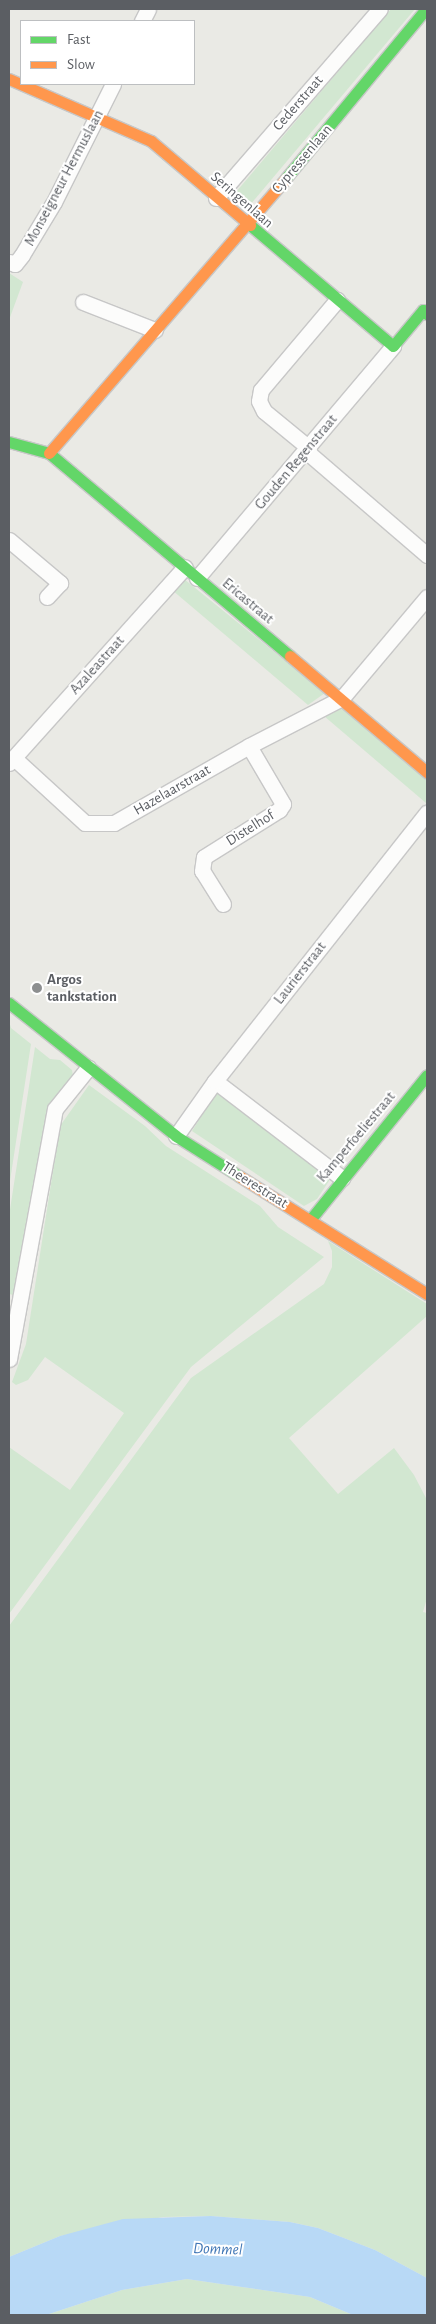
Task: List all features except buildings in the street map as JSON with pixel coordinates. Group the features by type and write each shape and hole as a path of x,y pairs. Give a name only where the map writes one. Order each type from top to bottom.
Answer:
{"street":[{"name":"Cederstraat","path":"216,198 380,9"},
{"name":"Cypressenlaan","path":"49,453 247,224 426,9"},
{"name":"Seringenlaan","path":"23,85 151,141 393,346"},
{"name":"Monseigneur Hermuslaan","path":"9,262 15,264 22,255 98,117 113,85"},
{"path":"337,300 261,390 259,401 264,411 427,555"},
{"path":"83,302 155,330"},
{"path":"393,346 423,310 427,314"},
{"name":"Gouden Regenstraat","path":"197,578 393,346"},
{"path":"9,442 49,453"},
{"name":"Ericastraat","path":"49,453 342,698 427,772"},
{"path":"9,540 60,583 47,597"},
{"name":"Azaleastraat","path":"11,760 185,567"},
{"path":"342,698 427,597"},
{"name":"Hazelaarstraat","path":"11,760 84,823 114,823 249,746 342,698"},
{"name":"Distelhof","path":"223,904 202,871 204,857 279,810 283,804 249,746"},
{"name":"Laurierstraat","path":"176,1136 215,1081 427,813"},
{"name":"Theerestraat","path":"9,1003 88,1068 176,1136 427,1294"},
{"path":"9,1359 55,1109 88,1068"},
{"name":"Kamperfoeliestraat","path":"310,1220 427,1075"},
{"path":"215,1081 342,1178"}],"green space":[{"path":"391,9 415,9 250,205 244,207 234,203 236,192"},
{"path":"9,273 23,282 9,320"},
{"path":"184,579 325,693 308,705 172,590"},
{"path":"340,705 427,778 426,803 324,716"},
{"path":"9,1021 11,1028 31,1044 10,1181"},
{"path":"35,1047 50,1059 60,1060 72,1070 73,1076 51,1104 18,1296 9,1294 9,1216"},
{"path":"89,1085 145,1126 166,1146 260,1206 278,1227 324,1257 191,1367 9,1614 9,1447 70,1490 124,1413 45,1357 28,1380 16,1385 12,1382 26,1344 60,1126"},
{"path":"221,1093 329,1175 329,1181 317,1199 304,1206 192,1131 215,1094"},
{"path":"328,1241 427,1304 427,1316 289,1438 338,1494 394,1448 414,1475 427,1500 427,1598 423,1612 427,1613 427,2278 375,2250 318,2228 290,2222 211,2216 163,2217 60,2236 9,2257 9,1626 191,1378 324,1284 332,1267 332,1251"},
{"path":"187,2279 310,2297 353,2315 46,2315 122,2290"}],"water":[{"name":"Dommel","path":"211,2216 290,2222 318,2228 375,2250 427,2278 427,2315 353,2315 310,2297 187,2279 122,2290 46,2315 9,2315 9,2257 60,2236 123,2219"}],"traffic: fast":[{"path":"286,178 426,9"},
{"path":"250,225 393,346 423,310 427,314"},
{"path":"9,442 49,453 290,656"},
{"path":"9,1003 176,1136 239,1176"},
{"path":"310,1220 427,1075"}],"traffic: slow":[{"path":"9,79 20,84"},
{"path":"23,85 151,141 250,225"},
{"path":"49,453 286,178"},
{"path":"290,656 427,772"},
{"path":"239,1176 427,1294"}],"place":[{"name":"Argos tankstation","path":"37,988"}]}
